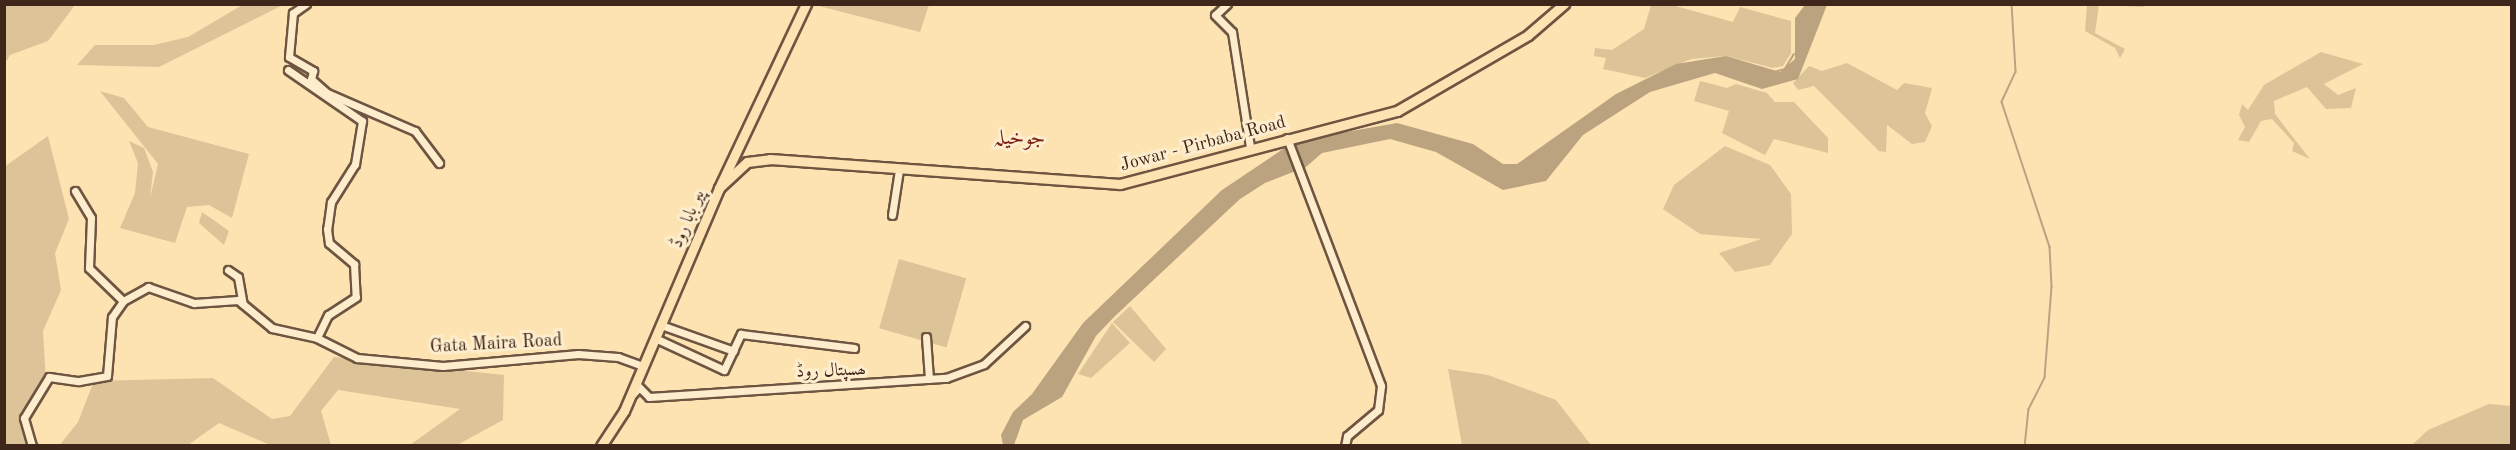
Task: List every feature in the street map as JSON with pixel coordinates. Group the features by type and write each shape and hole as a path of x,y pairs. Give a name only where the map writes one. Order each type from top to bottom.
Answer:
{"main road":[{"name":"پیر بابا روڈ","path":"601,446 630,399 719,188 806,4"},
{"name":"Jowar - Pirbaba Road","path":"757,160 1120,183 1250,147 1397,111 1528,35 1564,4"},
{"path":"719,188 757,160 740,144"}],"street":[{"path":"306,4 293,13 289,57 313,71 311,79 327,93 414,131 439,163"},
{"path":"1227,4 1215,15 1232,32 1250,147"},
{"path":"288,70 362,121 355,164 331,202 327,229 329,243 354,264 356,297 328,315 317,338"},
{"path":"1287,138 1381,386 1378,410 1347,436 1346,446"},
{"path":"892,215 899,170"},
{"path":"75,191 91,218 89,268 123,301"},
{"path":"32,446 24,418 50,377 78,381 107,376 109,326 123,301 148,287 194,303 243,304 238,277 228,270"},
{"name":"Gata Maira Road","path":"243,304 272,328 317,338 357,358 443,366 551,354 613,356 643,366"},
{"path":"661,325 734,351"},
{"name":"ھسپتال روڈ","path":"630,399 639,387 649,397 929,379 984,364 1025,326"},
{"path":"674,345 686,334"},
{"path":"655,338 674,345 678,352 723,370 743,334 854,348"},
{"path":"926,337 929,379"}],"shaded area":[{"path":"5,4 75,5 48,41 10,55 5,63"},
{"path":"244,4 283,5 159,67 77,65 95,45 154,45 188,37"},
{"path":"929,4 920,32 815,5"},
{"path":"2137,4 2145,7 2099,5 2095,33 2125,49 2120,58 2115,48 2085,31 2087,5"},
{"path":"1651,5 1672,5 1733,22 1740,7 1791,21 1791,53 1783,66 1773,68 1726,56 1691,59 1645,78 1603,69 1606,58 1594,56 1595,48 1612,50 1644,29"},
{"path":"1805,5 1827,5 1798,79 1762,89 1715,73 1650,92 1583,135 1546,181 1503,190 1436,152 1390,139 1322,153 1306,167 1265,183 1240,199 1114,317 1096,336 1062,397 1023,420 1014,445 1003,445 1001,435 1013,412 1032,394 1083,323 1222,190 1295,141 1397,123 1473,144 1503,164 1517,164 1616,94 1676,64 1726,56 1780,72 1795,59 1795,18"},
{"path":"2321,52 2363,64 2324,84 2338,95 2356,88 2351,108 2326,109 2307,87 2274,101 2275,114 2310,159 2292,151 2294,143 2272,119 2261,121 2249,142 2238,140 2245,127 2239,115 2242,104 2248,110 2264,85"},
{"path":"1847,63 1897,90 1904,83 1932,88 1925,113 1932,126 1925,142 1912,144 1887,125 1886,152 1879,151 1814,86 1798,90 1793,83 1809,66 1822,71"},
{"path":"1700,81 1727,88 1736,84 1767,93 1775,102 1794,102 1828,138 1828,153 1774,139 1765,155 1722,133 1729,111 1694,101"},
{"path":"100,91 124,98 148,127 249,154 232,218 209,205 187,207 175,243 120,228 135,193 138,163 129,141 144,148 153,172 150,198 158,164"},
{"path":"48,136 69,219 55,253 61,290 43,331 46,382 25,433 41,445 5,445 4,167"},
{"path":"1725,146 1770,165 1791,194 1792,234 1770,265 1735,272 1719,253 1761,239 1700,234 1663,209 1674,185"},
{"path":"202,212 229,231 224,245 199,223"},
{"path":"899,259 966,278 946,348 879,328"},
{"path":"1130,306 1166,349 1154,362 1113,322"},
{"path":"1112,323 1130,343 1091,378 1078,374"},
{"path":"334,357 504,375 503,420 457,445 410,445 460,409 338,390 321,411 331,445 270,445 219,423 188,445 59,446 78,422 94,381 213,378 272,419 290,416"},
{"path":"1448,369 1488,375 1556,400 1591,445 1462,445"},
{"path":"2489,404 2511,406 2511,445 2412,445 2428,430"}],"waterway":[{"path":"2012,4 2016,72 2002,102 2050,247 2052,287 2045,378 2029,409 2025,446"},
{"path":"1775,72 1785,69 1794,54"}],"district":[{"name":"جوخیلہ","path":"1019,139"}]}
